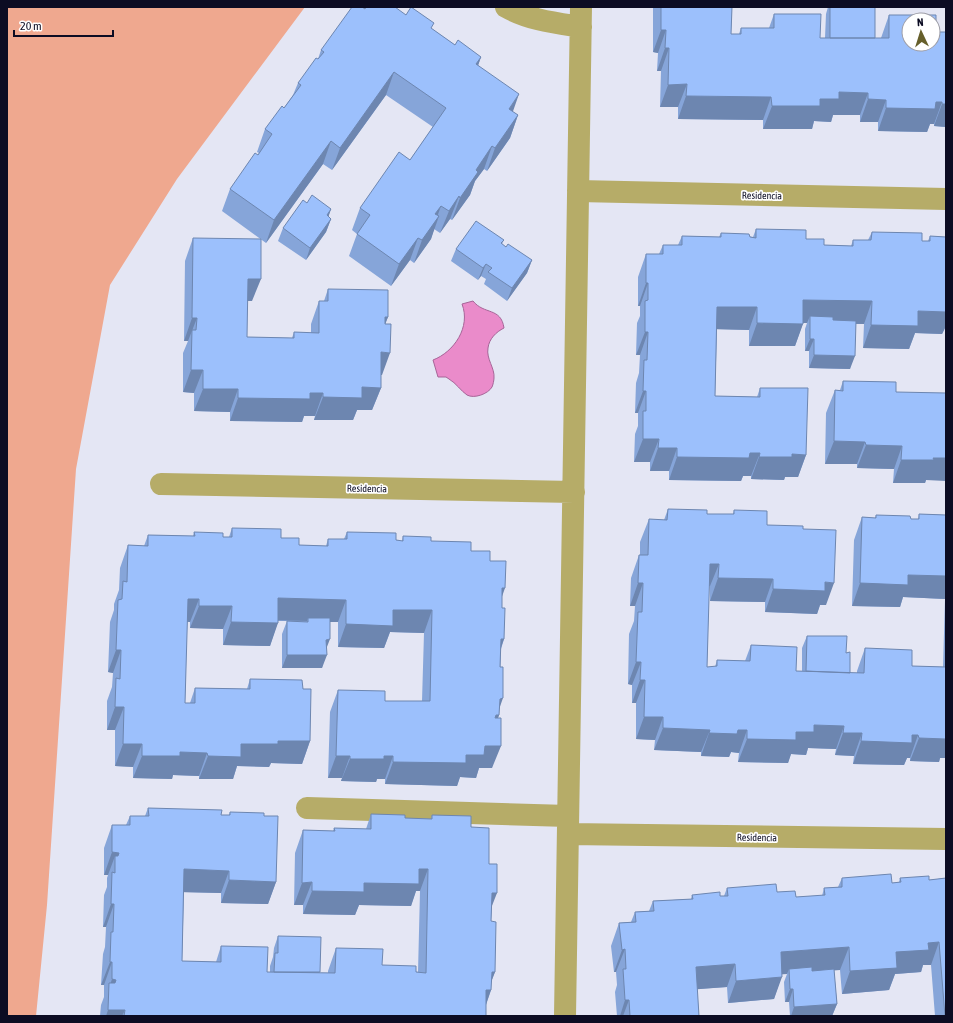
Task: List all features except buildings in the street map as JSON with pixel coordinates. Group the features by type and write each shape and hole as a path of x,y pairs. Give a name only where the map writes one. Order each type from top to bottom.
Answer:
{"street":[{"path":"506,7 515,12 541,20 581,17 565,1016"},
{"name":"Residencia","path":"578,191 946,199"},
{"name":"Residencia","path":"161,484 574,492"},
{"name":"Residencia","path":"308,808 568,825 946,839"}],"shaded area":[{"path":"7,7 305,7 177,179 110,285 76,469 47,905 36,1016 7,1016"},
{"path":"473,301 482,308 496,314 502,321 504,328 493,336 489,345 488,356 494,374 492,387 484,394 477,396 467,395 446,377 438,377 433,360 448,351 459,338 464,321 462,304"}]}
